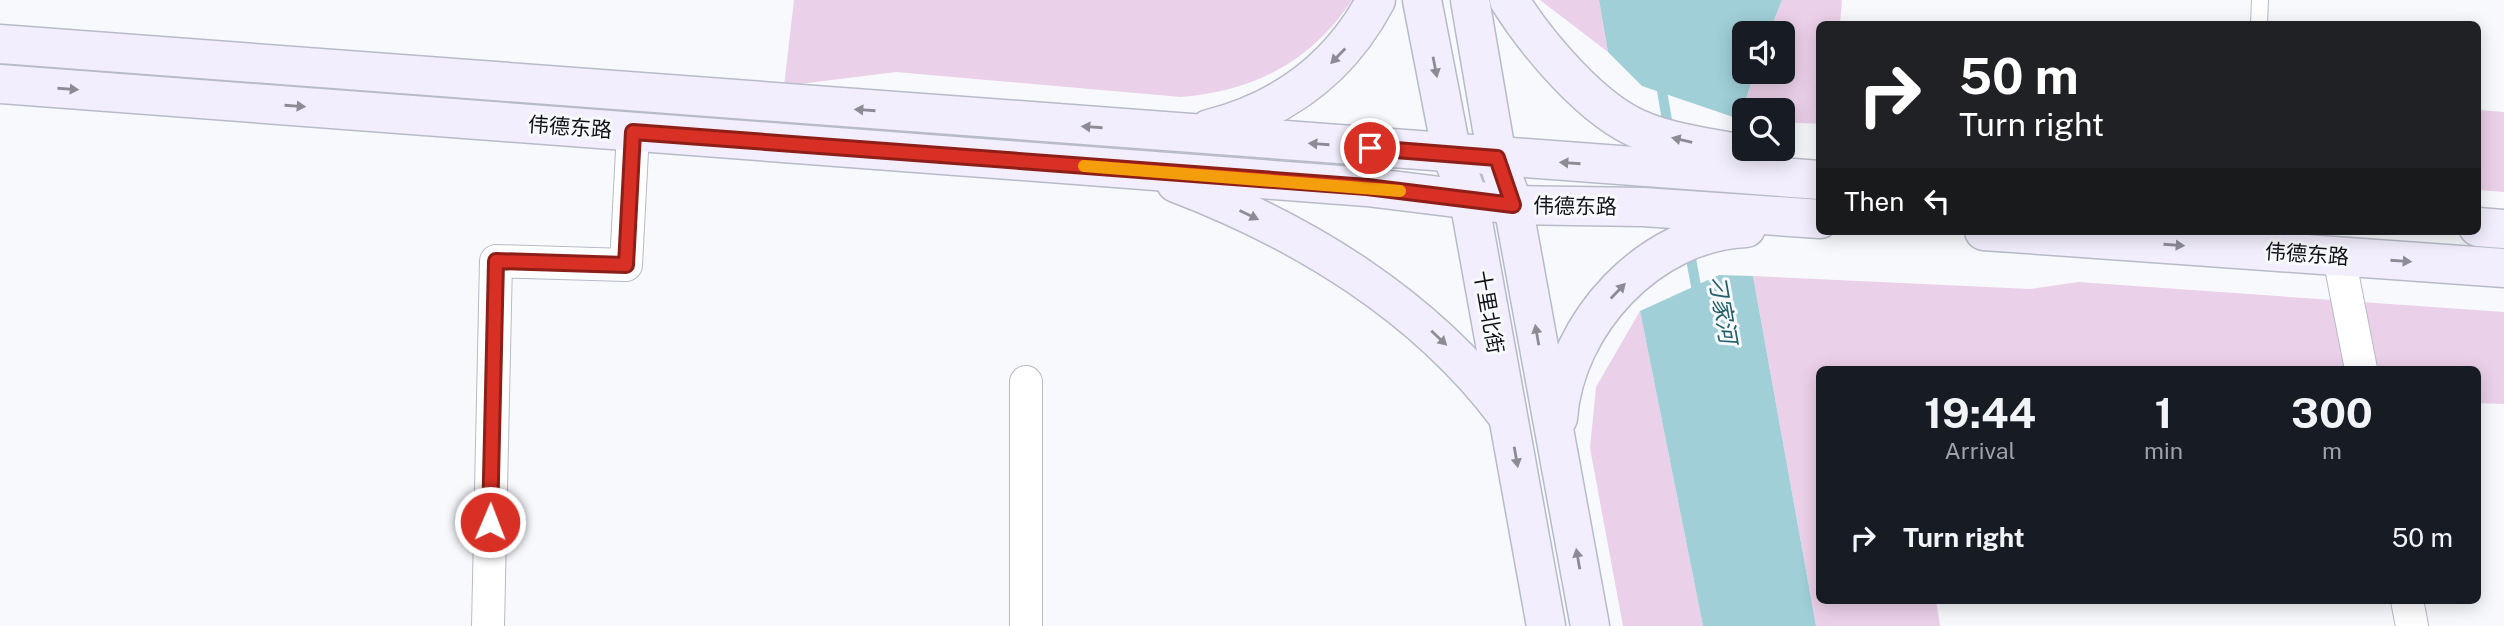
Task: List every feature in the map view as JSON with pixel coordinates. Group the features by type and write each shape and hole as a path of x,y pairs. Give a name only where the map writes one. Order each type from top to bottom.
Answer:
{"main road":[{"path":"1171,133 1235,122 1295,94 1344,51 1376,0"},
{"name":"十里北街","path":"1422,0 1452,155 1469,200 1546,626"},
{"name":"十里北街","path":"1470,0 1497,158 1513,205 1590,626"},
{"path":"1509,0 1539,44 1561,68 1586,91 1642,131 1816,172"},
{"name":"伟德东路","path":"0,44 1452,155 1816,180"},
{"name":"伟德东路","path":"0,83 1367,187 1513,205 1643,207 1816,222"},
{"path":"1141,170 1246,214 1345,268 1434,333 1461,359 1509,418"},
{"path":"1556,441 1563,388 1578,348 1613,295 1636,273 1681,244 1721,229 1816,222"},
{"path":"2481,227 2504,229"},
{"name":"伟德东路","path":"2039,235 2504,268"}],"street":[{"path":"488,626 496,261 626,265 633,132"},
{"path":"2339,257 2360,366"},
{"path":"1026,382 1026,626"},
{"path":"2408,604 2413,626"}],"lane":[{"path":"2259,21 2260,0"}],"shaded area":[{"path":"794,0 1352,0 1318,40 1279,70 1233,88 1181,97 896,72 784,86"},
{"path":"1540,0 1599,0 1608,52"},
{"path":"1782,0 1842,0 1840,21 1816,21 1816,124 1795,123 1795,98 1746,98 1751,84 1795,84 1795,21 1774,21"},
{"path":"2481,110 2504,112 2504,192 2481,190"},
{"path":"1753,276 2030,289 2078,282 2504,312 2504,404 2481,403 2481,366 1816,366 1816,604 1937,604 1940,626 1816,626"},
{"path":"1640,311 1703,626 1623,626 1590,448 1596,387"}],"water":[{"path":"1599,0 1782,0 1774,21 1732,21 1732,84 1751,84 1746,98 1732,98 1732,117 1642,86 1608,52"},
{"path":"1719,275 1753,276 1816,626 1703,626 1640,311"}],"waterway":[{"name":"刁家河","path":"1660,79 1669,132"},
{"name":"刁家河","path":"1689,248 1698,297"}],"slow traffic":[{"path":"1084,166 1400,191"}],"route":[{"path":"490,522 496,261 626,265 633,132 1367,187 1513,205 1497,158 1370,148"}]}
